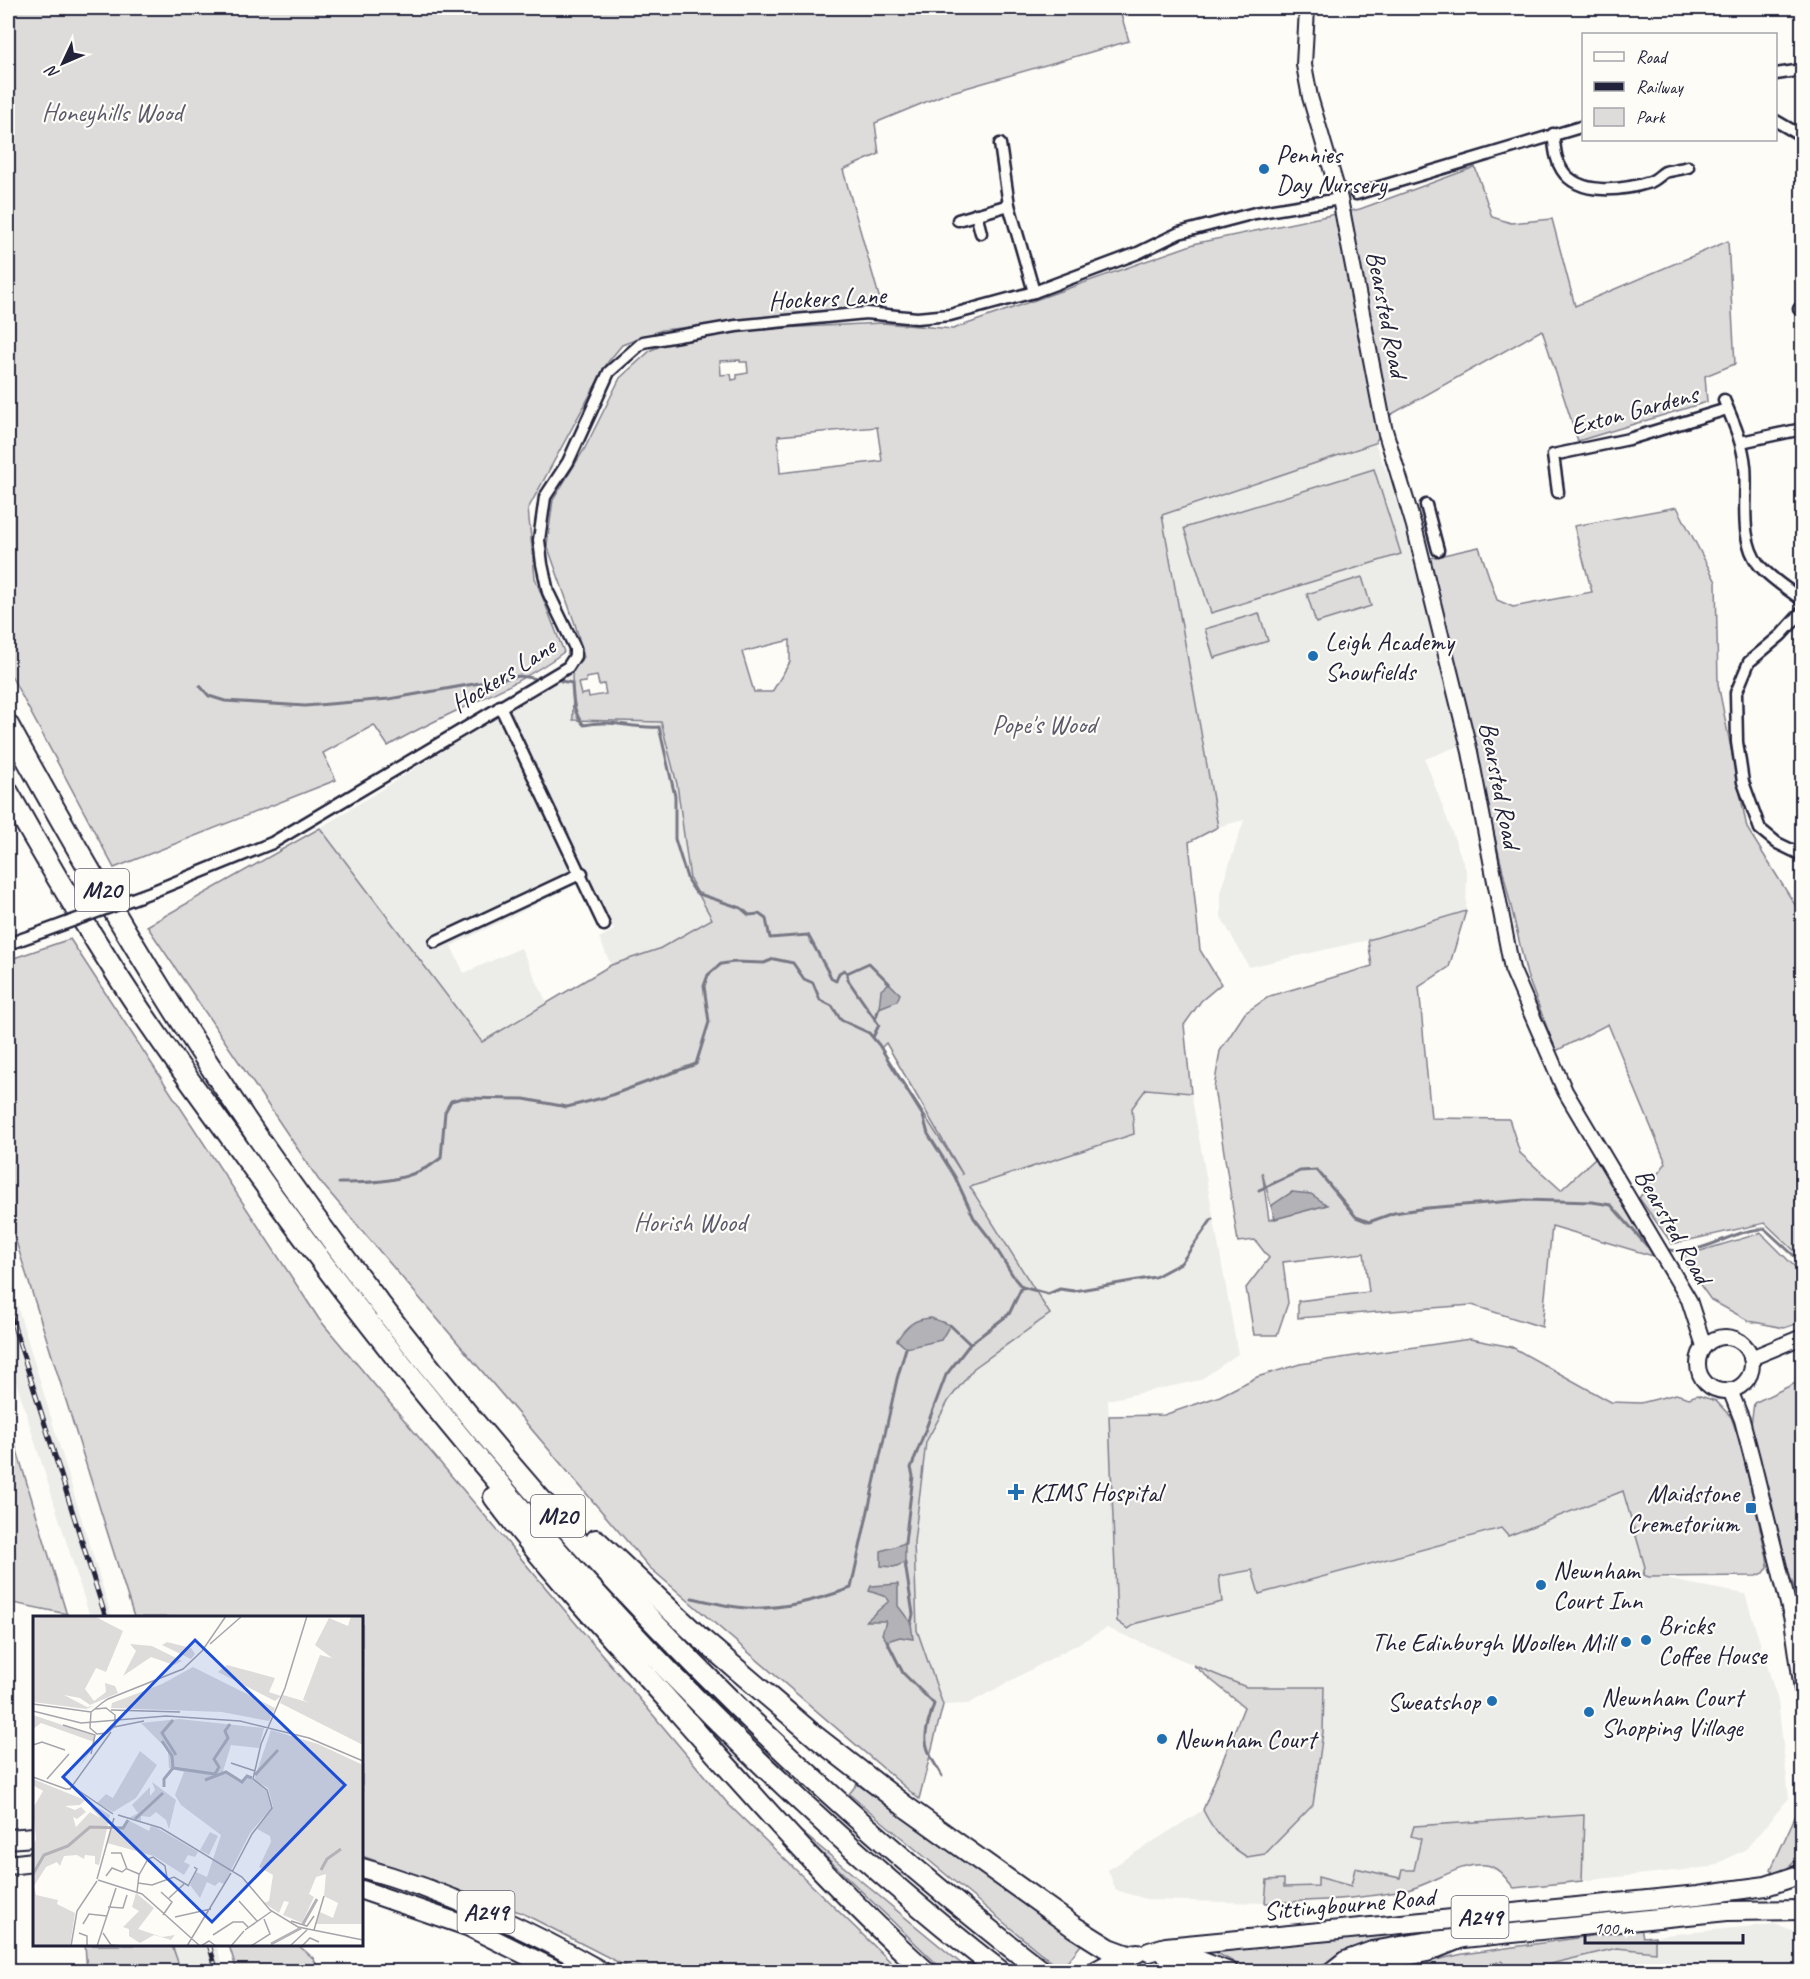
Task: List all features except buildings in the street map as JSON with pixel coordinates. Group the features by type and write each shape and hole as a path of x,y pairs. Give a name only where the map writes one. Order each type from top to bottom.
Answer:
{"highway":[{"name":"M20","path":"8,725 61,822 134,944 258,1137 383,1308 480,1428 660,1627 802,1767 902,1858 1042,1971"},
{"name":"M20","path":"8,792 108,962 356,1309 451,1429 616,1615 710,1711 866,1858 1001,1971"},
{"name":"M20","path":"451,1429 485,1484 563,1583 825,1876 926,1971"},
{"name":"M20","path":"537,1492 592,1536 744,1677 848,1763 1074,1927 1109,1949 1128,1956"},
{"path":"8,1839 33,1837"},
{"path":"8,1865 33,1862"},
{"name":"A249","path":"363,1868 468,1904 603,1971"},
{"name":"Sittingbourne Road","path":"1094,1971 1128,1956 1166,1947 1698,1896 1766,1886 1803,1874"},
{"name":"A249","path":"363,1890 467,1926 560,1971"},
{"name":"Sittingbourne Road","path":"1331,1971 1345,1961 1372,1951 1462,1937 1756,1909 1803,1910"},
{"path":"1352,1971 1375,1961 1427,1951 1462,1937"},
{"path":"1149,1952 1195,1959 1229,1971"}],"street":[{"name":"Bearsted Road","path":"1307,8 1304,65 1310,97 1340,199 1384,427 1414,526 1472,758 1512,969 1565,1091 1689,1300 1704,1346"},
{"path":"1777,74 1803,70"},
{"path":"1777,122 1803,136"},
{"path":"1356,194 1370,195 1582,127"},
{"path":"1553,134 1557,159 1563,172 1573,181 1589,188 1641,185 1657,180 1663,173 1688,167"},
{"path":"1000,144 1009,205 1034,292"},
{"name":"Hockers Lane","path":"8,944 154,891 272,843 356,795 421,752 568,667 575,656 568,633 548,592 542,564 539,540 545,497 568,462 609,372 643,342 736,326 866,313 917,318 950,315 1034,292 1138,253 1179,233 1255,213 1340,199"},
{"path":"958,220 1009,205"},
{"path":"976,214 981,233"},
{"name":"Exton Gardens","path":"1557,492 1549,451 1629,439 1725,404 1741,442"},
{"path":"1803,429 1741,442 1745,464 1746,527 1750,546 1758,564 1803,600"},
{"path":"1426,505 1438,549"},
{"path":"1414,526 1430,521"},
{"path":"1803,612 1781,635 1749,662 1736,693 1737,742 1743,782 1760,829 1777,843 1803,855"},
{"path":"500,706 582,873 604,925"},
{"path":"435,942 582,873"},
{"path":"1718,1337 1735,1338 1743,1343 1751,1358 1747,1379 1730,1390 1714,1389 1702,1379 1697,1363 1704,1346 1718,1337"},
{"path":"1751,1358 1803,1337"},
{"path":"1730,1390 1742,1420 1792,1620 1803,1690"}],"shaded area":[{"name":"Leigh Academy Snowfields","path":"1375,443 1388,475 1417,567 1461,745 1425,759 1467,873 1466,911 1368,940 1249,967 1221,917 1221,889 1244,820 1218,827 1162,514"},
{"path":"572,669 573,720 661,722 677,784 690,879 712,919 659,949 611,965 599,938 614,930 508,710"},
{"path":"498,716 578,884 451,946 464,973 521,948 547,1003 482,1042 320,828"},
{"path":"889,983 900,994 897,1001 879,1008 881,990"},
{"path":"1146,1089 1191,1093 1238,1354 1200,1380 1108,1400 1118,1621 1128,1628 1137,1623 1222,1602 1219,1576 1252,1569 1259,1594 1502,1528 1508,1536 1623,1491 1645,1567 1643,1575 1745,1594 1778,1701 1789,1798 1746,1849 1711,1867 1514,1888 1502,1873 1488,1866 1471,1865 1405,1891 1328,1901 1265,1903 1149,1900 1116,1890 1108,1870 1203,1810 1215,1833 1313,1805 1323,1732 1324,1687 1246,1687 1107,1628 968,1704 943,1705 917,1630 914,1542 926,1442 949,1400 974,1368 1050,1314 970,1187 1134,1134 1132,1108"},
{"path":"1292,1192 1311,1194 1327,1205 1275,1219 1271,1206"},
{"path":"8,1275 112,1616 90,1616 8,1356"},
{"path":"931,1318 950,1325 941,1340 906,1348 897,1340 911,1324"},
{"path":"905,1543 905,1563 894,1567 881,1566 881,1551"},
{"path":"898,1584 898,1606 911,1623 913,1639 900,1637 887,1641 882,1634 886,1621 866,1621 889,1601 886,1597 869,1591 871,1586"},
{"path":"1775,1924 1802,1935 1802,1971 1456,1972 1655,1936"},
{"path":"172,1946 216,1946 225,1971 181,1971"}],"green space":[{"name":"Honeyhills Wood","path":"8,8 1119,8 1129,41 945,94 875,123 879,154 843,170 882,307 662,330 622,345 608,362 528,509 535,578 564,652 544,666 500,690 388,746 374,725 323,753 336,780 114,868 8,670"},
{"path":"1475,167 1492,217 1511,223 1552,219 1575,306 1728,241 1735,364 1705,376 1707,402 1578,441 1542,330 1390,415 1375,443 1162,515 1218,827 1189,842 1200,950 1221,984 1201,1001 1184,1025 1191,1093 1146,1089 1132,1108 1134,1134 970,1187 1050,1314 974,1368 949,1400 926,1442 914,1542 917,1630 943,1705 919,1799 649,1567 318,1179 147,926 320,828 482,1042 611,965 659,949 712,919 690,879 677,784 661,722 573,720 572,669 584,657 575,624 547,545 553,500 585,448 620,378 651,350 673,341 762,329 882,323 953,329 1197,243 1360,209","holes":["720,361 747,362 748,373 737,375 737,379 732,380 731,374 721,375","877,427 882,461 780,473 778,436","790,640 790,662 772,692 754,692 742,652","597,676 599,685 604,684 606,694 589,697 588,693 581,695 578,683 586,682 586,678","886,1043 963,1175 881,1048"]},
{"path":"1374,469 1401,554 1211,613 1184,528"},
{"path":"1677,507 1716,582 1718,684 1747,828 1802,916 1802,1258 1765,1223 1672,1244 1639,1198 1666,1163 1608,1024 1556,1051 1527,975 1430,558 1479,547 1497,600 1513,607 1592,592 1574,526"},
{"path":"1362,577 1371,606 1316,623 1307,594"},
{"path":"1259,613 1268,641 1214,658 1205,629"},
{"path":"1466,911 1449,967 1419,987 1431,1118 1509,1119 1520,1153 1561,1190 1595,1158 1653,1256 1552,1226 1542,1327 1472,1305 1298,1318 1298,1301 1369,1292 1364,1253 1283,1262 1288,1303 1277,1335 1254,1335 1246,1288 1269,1258 1255,1240 1238,1242 1214,1088 1220,1051 1245,1013 1270,996 1372,966 1368,940","holes":["1262,1172 1271,1206 1292,1192 1327,1205 1269,1220"]},
{"path":"70,939 319,1319 729,1805 900,1971 635,1971 522,1913 363,1856 363,1616 134,1616 8,1216 8,960"},
{"path":"1761,1233 1802,1274 1802,1322 1784,1328 1749,1321 1711,1300 1680,1257"},
{"path":"1470,1339 1512,1347 1611,1402 1641,1403 1676,1394 1689,1398 1697,1395 1716,1401 1731,1417 1740,1442 1767,1558 1768,1567 1764,1573 1756,1576 1649,1577 1643,1575 1645,1567 1623,1491 1508,1536 1501,1528 1259,1594 1252,1570 1219,1576 1222,1602 1137,1623 1128,1629 1117,1621 1109,1416 1164,1415 1220,1396 1257,1377 1300,1364"},
{"path":"1802,1380 1802,1605 1790,1577 1751,1425 1754,1403"},
{"path":"8,1421 66,1612 67,1614 8,1602"},
{"path":"1193,1665 1246,1687 1324,1687 1323,1732 1313,1805 1265,1854 1247,1857 1239,1852 1216,1831 1203,1810 1244,1707"},
{"path":"857,1784 1081,1945 1061,1970 849,1794"},
{"path":"1802,1802 1803,1836 1799,1855 1794,1863 1774,1875 1771,1869"},
{"path":"1584,1815 1582,1881 1514,1888 1495,1868 1476,1865 1465,1867 1403,1891 1352,1898 1265,1903 1267,1880 1284,1879 1284,1887 1318,1886 1318,1877 1351,1886 1355,1868 1400,1878 1402,1870 1414,1870 1421,1839 1411,1836 1414,1826"},
{"path":"792,1824 970,1971 944,1971"},
{"path":"1641,1929 1643,1937 1655,1936 1655,1952 1617,1948 1521,1971 1507,1971 1503,1961 1456,1971 1379,1972 1463,1954"},
{"path":"1410,1931 1411,1935 1348,1949 1317,1971 1250,1971 1215,1952"},
{"path":"85,1946 172,1946 181,1971 87,1971"},
{"path":"229,1946 299,1946 313,1958 320,1971 237,1971"}],"waterway":[{"path":"200,686 209,696 225,701 305,706 389,699 519,676 533,678"},
{"path":"561,681 572,683 576,711 584,725 604,723 659,727 675,796 675,839 688,881 696,893 741,908 749,915 759,914 766,919 770,938 808,935 832,979 836,981 839,973 844,970 847,973 869,963 889,983"},
{"path":"339,1183 393,1180 418,1172 441,1158 445,1112 451,1101 462,1098 524,1099 567,1107 606,1097 696,1064 709,1022 704,986 708,975 721,964 764,963 774,959 793,963 804,979 813,983 820,1000 832,1006 841,1020 869,1033 879,1045 923,1116 928,1134 955,1177 974,1218 1022,1287 1048,1294 1060,1289 1074,1291 1155,1277 1181,1263 1212,1219"},
{"path":"847,973 848,980 879,1025 873,1037"},
{"path":"875,1020 879,1008"},
{"path":"1259,1190 1300,1171 1317,1170 1356,1217 1369,1222 1394,1213 1427,1208 1524,1200 1592,1202 1611,1205 1647,1246"},
{"path":"1670,1250 1694,1250 1741,1233 1765,1229 1802,1263"},
{"path":"905,1543 913,1476 911,1468 946,1375 970,1344 1009,1314 1022,1287"},
{"path":"950,1325 970,1344"},
{"path":"692,1598 737,1607 766,1608 810,1601 851,1588 897,1379 906,1348"},
{"path":"905,1563 913,1614 911,1623"},
{"path":"887,1641 903,1673 934,1704 927,1726 926,1742 942,1776"}],"railway":[{"path":"8,1307 105,1616"},
{"path":"210,1946 217,1972"}],"place":[{"name":"Pennies Day Nursery","path":"1264,169"},
{"name":"Leigh Academy Snowfields","path":"1313,656"},
{"name":"KIMS Hospital","path":"1016,1492"},
{"name":"Maidstone Cremetorium","path":"1751,1508"},
{"name":"Newnham Court Inn","path":"1541,1585"},
{"name":"Bricks Coffee House","path":"1646,1640"},
{"name":"The Edinburgh Woollen Mill","path":"1626,1642"},
{"name":"Sweatshop","path":"1492,1701"},
{"name":"Newnham Court Shopping Village","path":"1589,1712"},
{"name":"Newnham Court","path":"1162,1739"}],"park label":[{"name":"Pope's Wood","path":"1044,724"},
{"name":"Horish Wood","path":"690,1222"}]}
